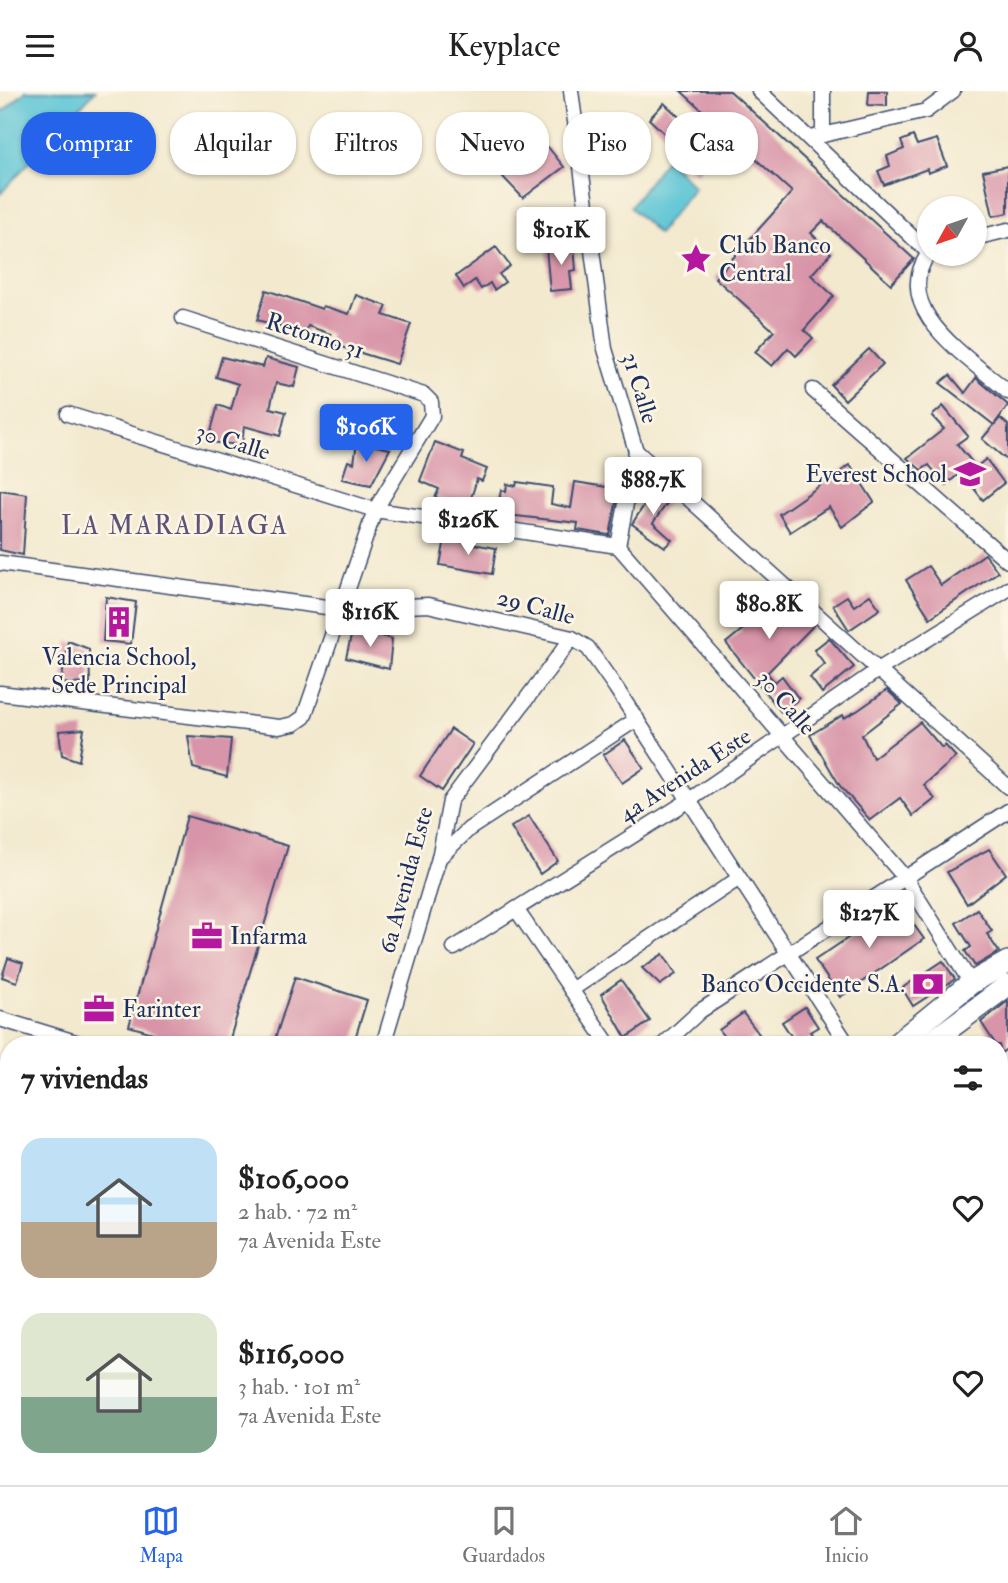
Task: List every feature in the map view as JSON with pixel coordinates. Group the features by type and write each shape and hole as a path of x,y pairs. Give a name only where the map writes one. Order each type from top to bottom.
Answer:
{"main road":[{"path":"906,1036 971,983 1008,962"},
{"path":"939,1036 1008,985"}],"street":[{"name":"31 Calle","path":"571,91 605,349 636,451 1008,787"},
{"path":"759,91 817,136 917,240"},
{"path":"817,136 823,91"},
{"path":"817,136 926,111 950,97 953,91"},
{"path":"987,235 1008,230"},
{"path":"921,266 917,273 921,307 939,331 1008,392"},
{"name":"Retorno 31","path":"183,318 424,395 431,402 432,416 375,510"},
{"path":"813,390 1008,561"},
{"name":"30 Calle","path":"68,414 375,510 618,546 906,879 971,983"},
{"path":"618,546 636,451"},
{"path":"0,693 279,727 294,724 304,717 375,510"},
{"name":"29 Calle","path":"0,563 341,609 428,605 572,638 588,648 637,719 738,879 842,1036"},
{"name":"4a Avenida Este","path":"454,948 688,801 785,737 878,670 1008,589"},
{"name":"6a Avenida Este","path":"386,1036 439,858 450,801 572,638"},
{"path":"439,858 470,829 637,719"},
{"path":"450,801 454,815 470,829"},
{"path":"673,1036 700,1011 1008,811"},
{"path":"571,990 738,879"},
{"path":"516,909 603,1036"},
{"path":"0,1019 56,1036"}],"water":[{"path":"26,91 95,91 76,112 21,112 21,171 0,194 0,114"},
{"path":"665,161 665,175 683,175 694,187 658,234 630,207"}],"building":[{"path":"681,91 730,91 753,112 704,112"},
{"path":"869,91 887,91 887,106 868,105"},
{"path":"664,103 674,112 665,112 665,134 651,121 651,117"},
{"path":"758,117 914,259 891,284 823,221 811,233 831,253 811,275 834,296 804,330 813,338 796,356 788,348 772,366 755,352 774,331 715,278 792,192 758,161"},
{"path":"913,136 917,145 937,139 947,166 928,173 927,169 884,185 878,171 890,166 887,156 904,149 901,141"},
{"path":"549,148 563,166 523,198 503,177 549,175"},
{"path":"1008,166 1008,213 993,216 983,171"},
{"path":"574,246 576,270 570,271 572,289 550,291 546,248"},
{"path":"496,247 510,266 499,274 505,282 494,290 490,283 481,289 475,280 464,288 456,276"},
{"path":"266,290 322,309 323,306 349,314 356,295 387,306 383,315 411,324 397,364 328,343 331,334 308,326 305,333 257,320"},
{"path":"869,349 883,364 845,400 831,385"},
{"path":"222,357 263,367 266,358 299,367 294,387 276,383 270,408 286,412 280,436 244,426 242,445 208,442 218,405 231,410 238,384 216,377"},
{"path":"950,375 965,393 976,378 1008,405 994,425 940,383"},
{"path":"943,406 968,436 957,444 976,467 986,459 1004,483 983,500 961,472 946,485 929,465 921,470 907,458 944,429 932,416"},
{"path":"1000,418 1008,425 1008,461 982,439"},
{"path":"357,442 390,449 371,485 342,479 348,461 354,463"},
{"path":"435,442 464,453 462,459 487,469 482,481 477,479 466,514 443,504 445,499 435,498 439,489 420,481"},
{"path":"850,465 874,502 842,527 829,507 790,532 779,514"},
{"path":"517,482 553,487 551,504 571,508 575,482 619,489 610,535 577,530 578,523 497,514 501,490 506,491 507,484 516,486"},
{"path":"655,488 670,499 653,523 672,540 665,547 632,524"},
{"path":"0,490 27,494 23,555 0,550"},
{"path":"445,539 496,548 492,574 440,565"},
{"path":"985,554 998,572 930,618 906,580 928,566 941,585"},
{"path":"764,583 814,625 767,673 775,682 782,676 799,699 781,712 726,643 742,630 733,622"},
{"path":"870,595 880,609 849,630 833,605 847,596 854,606"},
{"name":"Valencia School, Sede Principal","path":"106,597 136,602 131,644 103,641"},
{"path":"353,628 392,639 389,669 346,658"},
{"path":"829,638 854,667 822,693 810,677 825,664 814,650"},
{"path":"68,641 89,649 90,684 61,683"},
{"path":"887,690 902,704 862,735 873,758 920,722 942,748 945,745 956,757 924,785 935,799 913,816 900,798 870,820 840,786 810,735 843,715 844,718 857,711"},
{"path":"84,729 79,761 62,755 59,731"},
{"path":"451,729 473,744 442,791 420,776"},
{"path":"188,736 231,739 227,777 193,768"},
{"path":"625,740 644,768 622,783 603,755"},
{"name":"Infarma","path":"187,816 288,846 231,1036 163,1036 129,1026"},
{"path":"529,816 558,861 540,874 511,827"},
{"path":"989,849 1006,874 967,904 947,872"},
{"path":"899,904 924,939 840,997 815,960"},
{"path":"977,909 992,931 987,934 999,952 975,966 965,951 971,947 956,923"},
{"path":"663,954 676,974 660,985 642,968"},
{"path":"8,958 23,963 17,982 2,977"},
{"name":"Banco Occidente S.A.","path":"943,961 955,979 913,1006 902,988"},
{"path":"295,977 367,1000 356,1036 276,1036"},
{"path":"621,980 650,1021 625,1036 601,994"},
{"path":"1008,1001 1008,1036 990,1036 981,1022"},
{"path":"805,1007 818,1027 810,1032 813,1036 791,1036 782,1022"},
{"path":"743,1013 759,1034 723,1036 719,1030"}],"place":[{"name":"Club Banco Central","path":"696,259"},
{"name":"Everest School","path":"970,474"},
{"name":"Valencia School, Sede Principal","path":"119,622"},
{"name":"Infarma","path":"207,936"},
{"name":"Banco Occidente S.A.","path":"928,984"},
{"name":"Farinter","path":"99,1009"}],"district":[{"name":"LA MARADIAGA","path":"175,526"}]}
